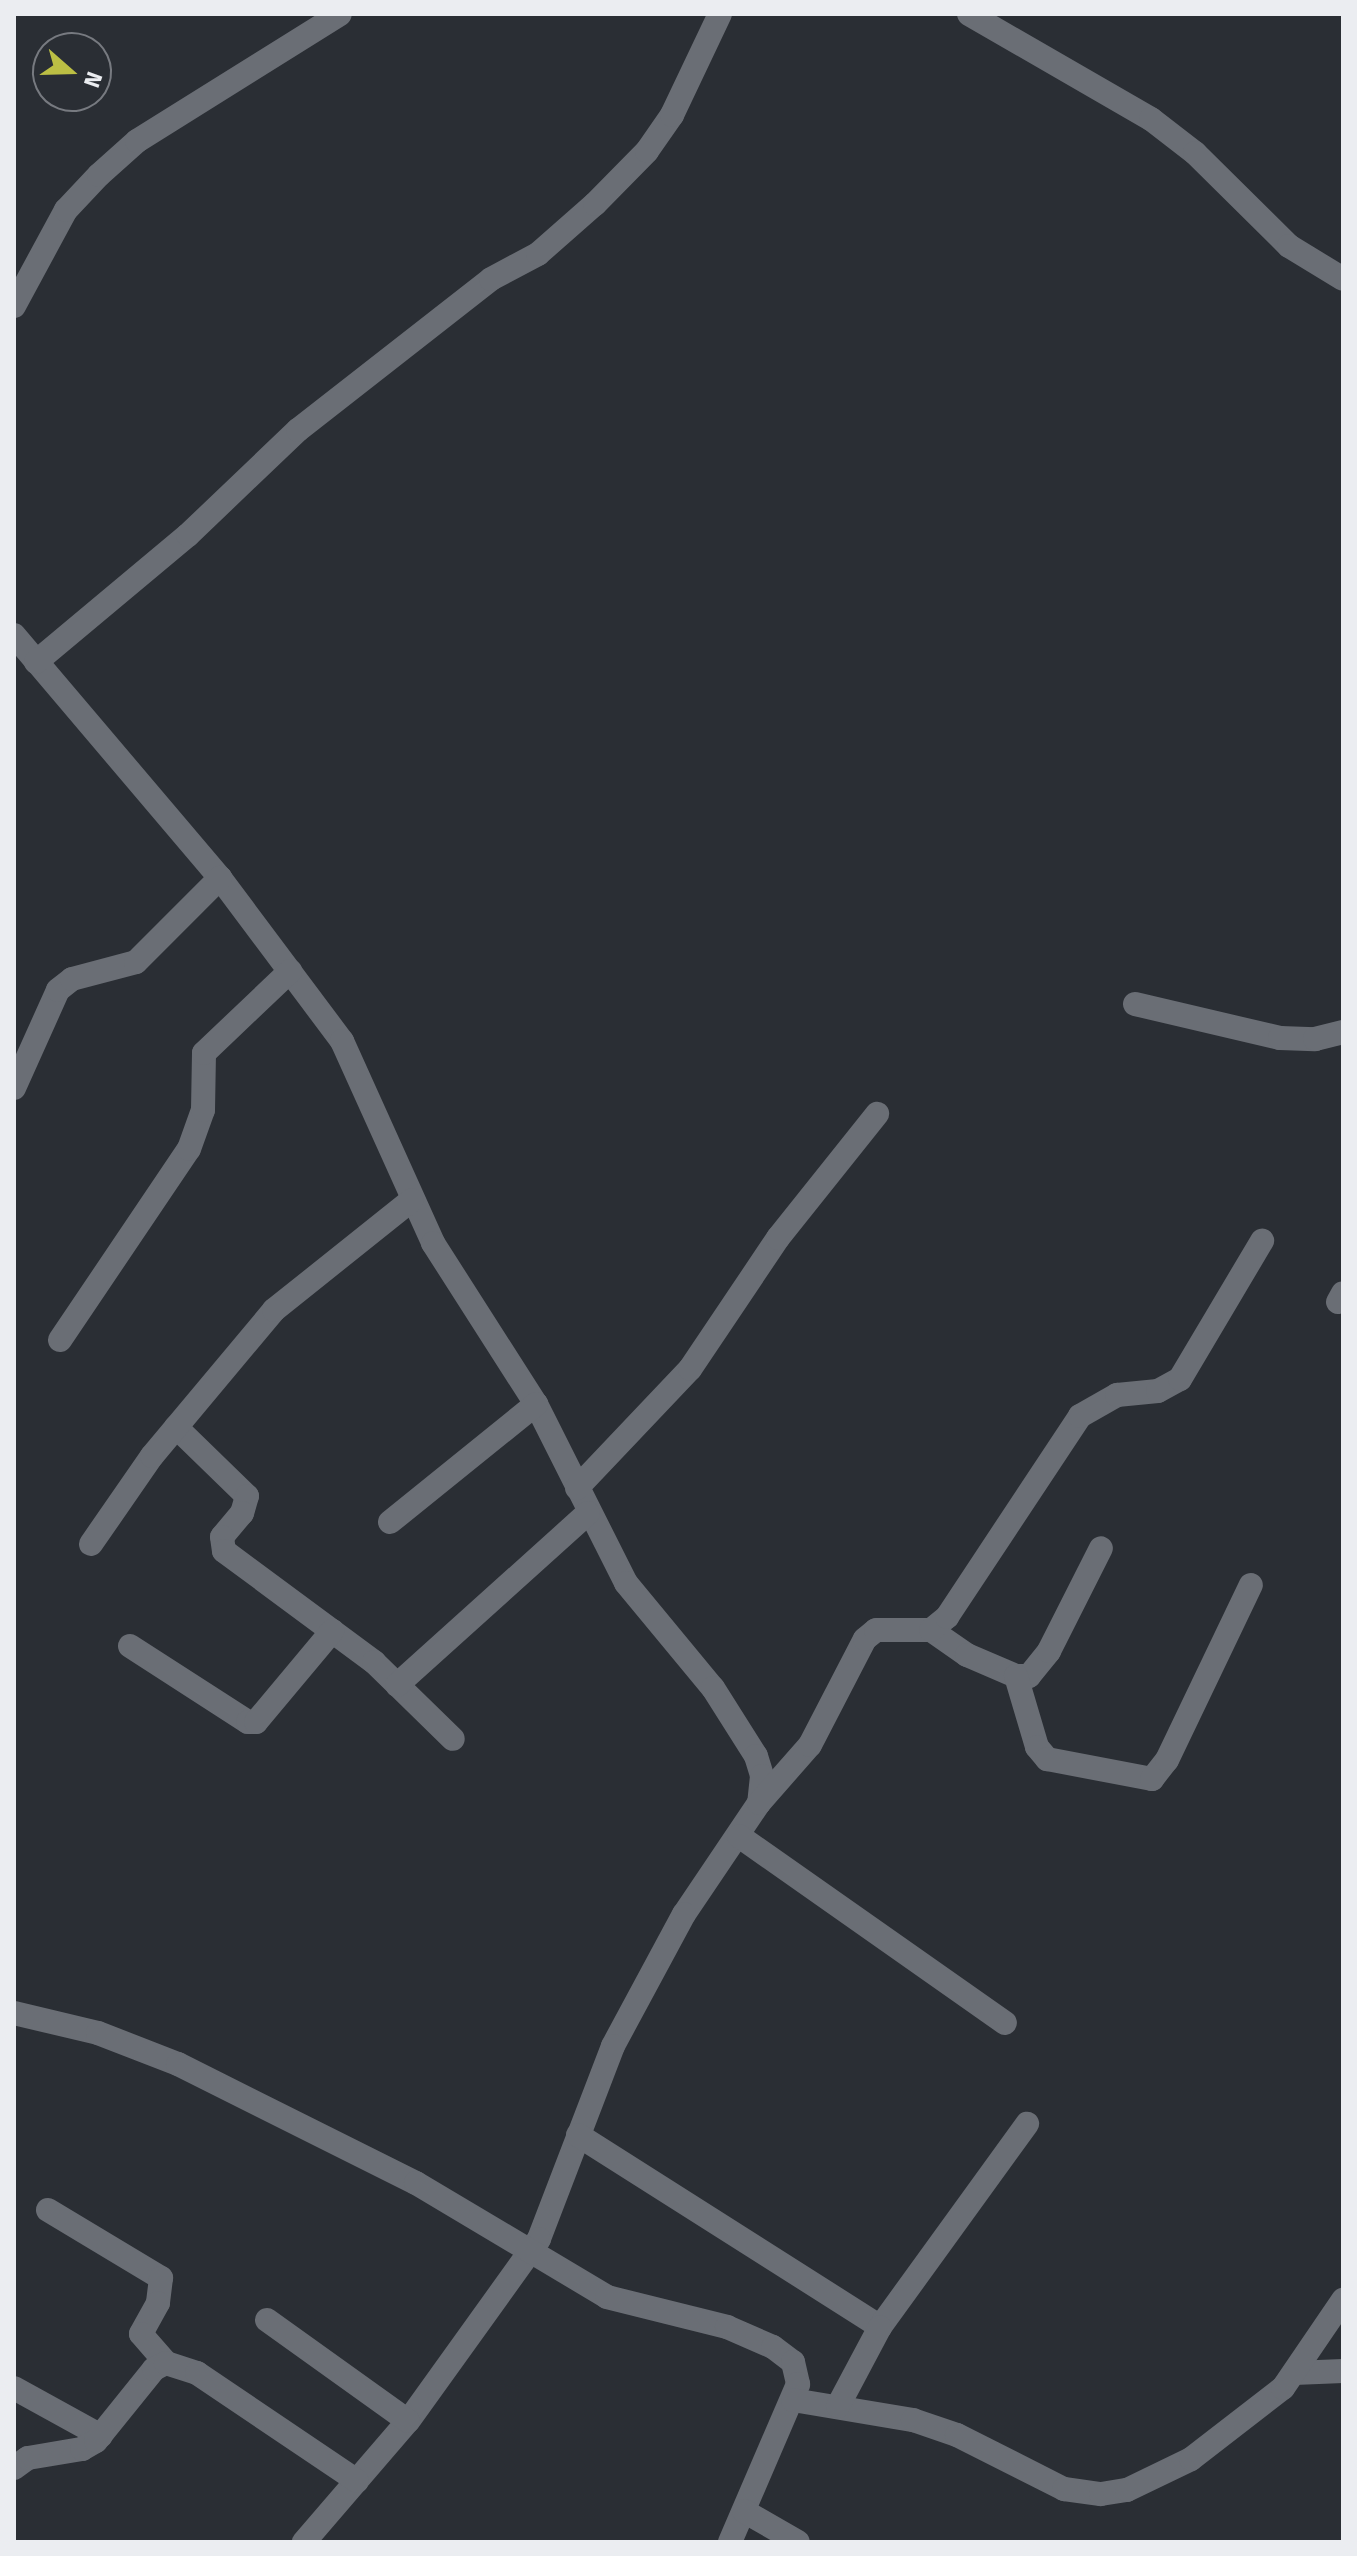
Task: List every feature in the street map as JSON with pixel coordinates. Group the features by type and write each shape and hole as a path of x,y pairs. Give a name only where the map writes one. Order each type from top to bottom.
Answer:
{"street":[{"path":"14,306 66,210 99,175 137,141 340,14"},
{"path":"50,677 406,341 491,279 538,254 647,151 691,80 720,14"},
{"path":"969,14 1151,119 1195,153 1289,246 1343,279"},
{"path":"14,635 220,878 342,1041 433,1243 536,1404 588,1513 643,1609 713,1688 756,1756 762,1776 759,1803"},
{"path":"14,1088 58,990 72,979 136,962 220,878"},
{"path":"60,1340 189,1149 203,1110 204,1053 290,971"},
{"path":"1135,1004 1280,1038 1315,1039 1343,1032"},
{"path":"577,1488 690,1369 778,1238 877,1114"},
{"path":"91,1544 176,1427 274,1310 412,1200"},
{"path":"931,1630 967,1592 1080,1416 1117,1395 1158,1391 1180,1379 1262,1241"},
{"path":"390,1522 536,1404"},
{"path":"176,1427 247,1496 242,1513 222,1537 224,1551 332,1631 397,1685 453,1739"},
{"path":"397,1685 588,1513"},
{"path":"304,2542 408,2421 532,2249 554,2206 613,2046 668,1941 759,1803 810,1745 865,1639 876,1630 931,1630 953,1649 1016,1676 1038,1669 1101,1548"},
{"path":"1016,1676 1037,1747 1047,1759 1152,1779 1167,1760 1251,1585"},
{"path":"130,1646 248,1722 256,1722 332,1631"},
{"path":"739,1836 1005,2023"},
{"path":"14,2013 98,2033 178,2064 349,2148 532,2249 579,2284 607,2297 727,2327 773,2347 798,2371 793,2400 730,2542"},
{"path":"838,2406 880,2327 1027,2124"},
{"path":"578,2135 880,2327"},
{"path":"48,2210 161,2278 158,2303 141,2334 166,2363 197,2373 357,2481"},
{"path":"793,2400 913,2420 957,2435 1064,2489 1101,2494 1148,2483 1191,2459 1283,2388 1343,2300"},
{"path":"267,2320 408,2421"},
{"path":"14,2468 28,2458 82,2449 101,2436 154,2369 166,2363"},
{"path":"1294,2373 1343,2371"},
{"path":"14,2388 101,2436"},
{"path":"744,2511 798,2542"}]}
